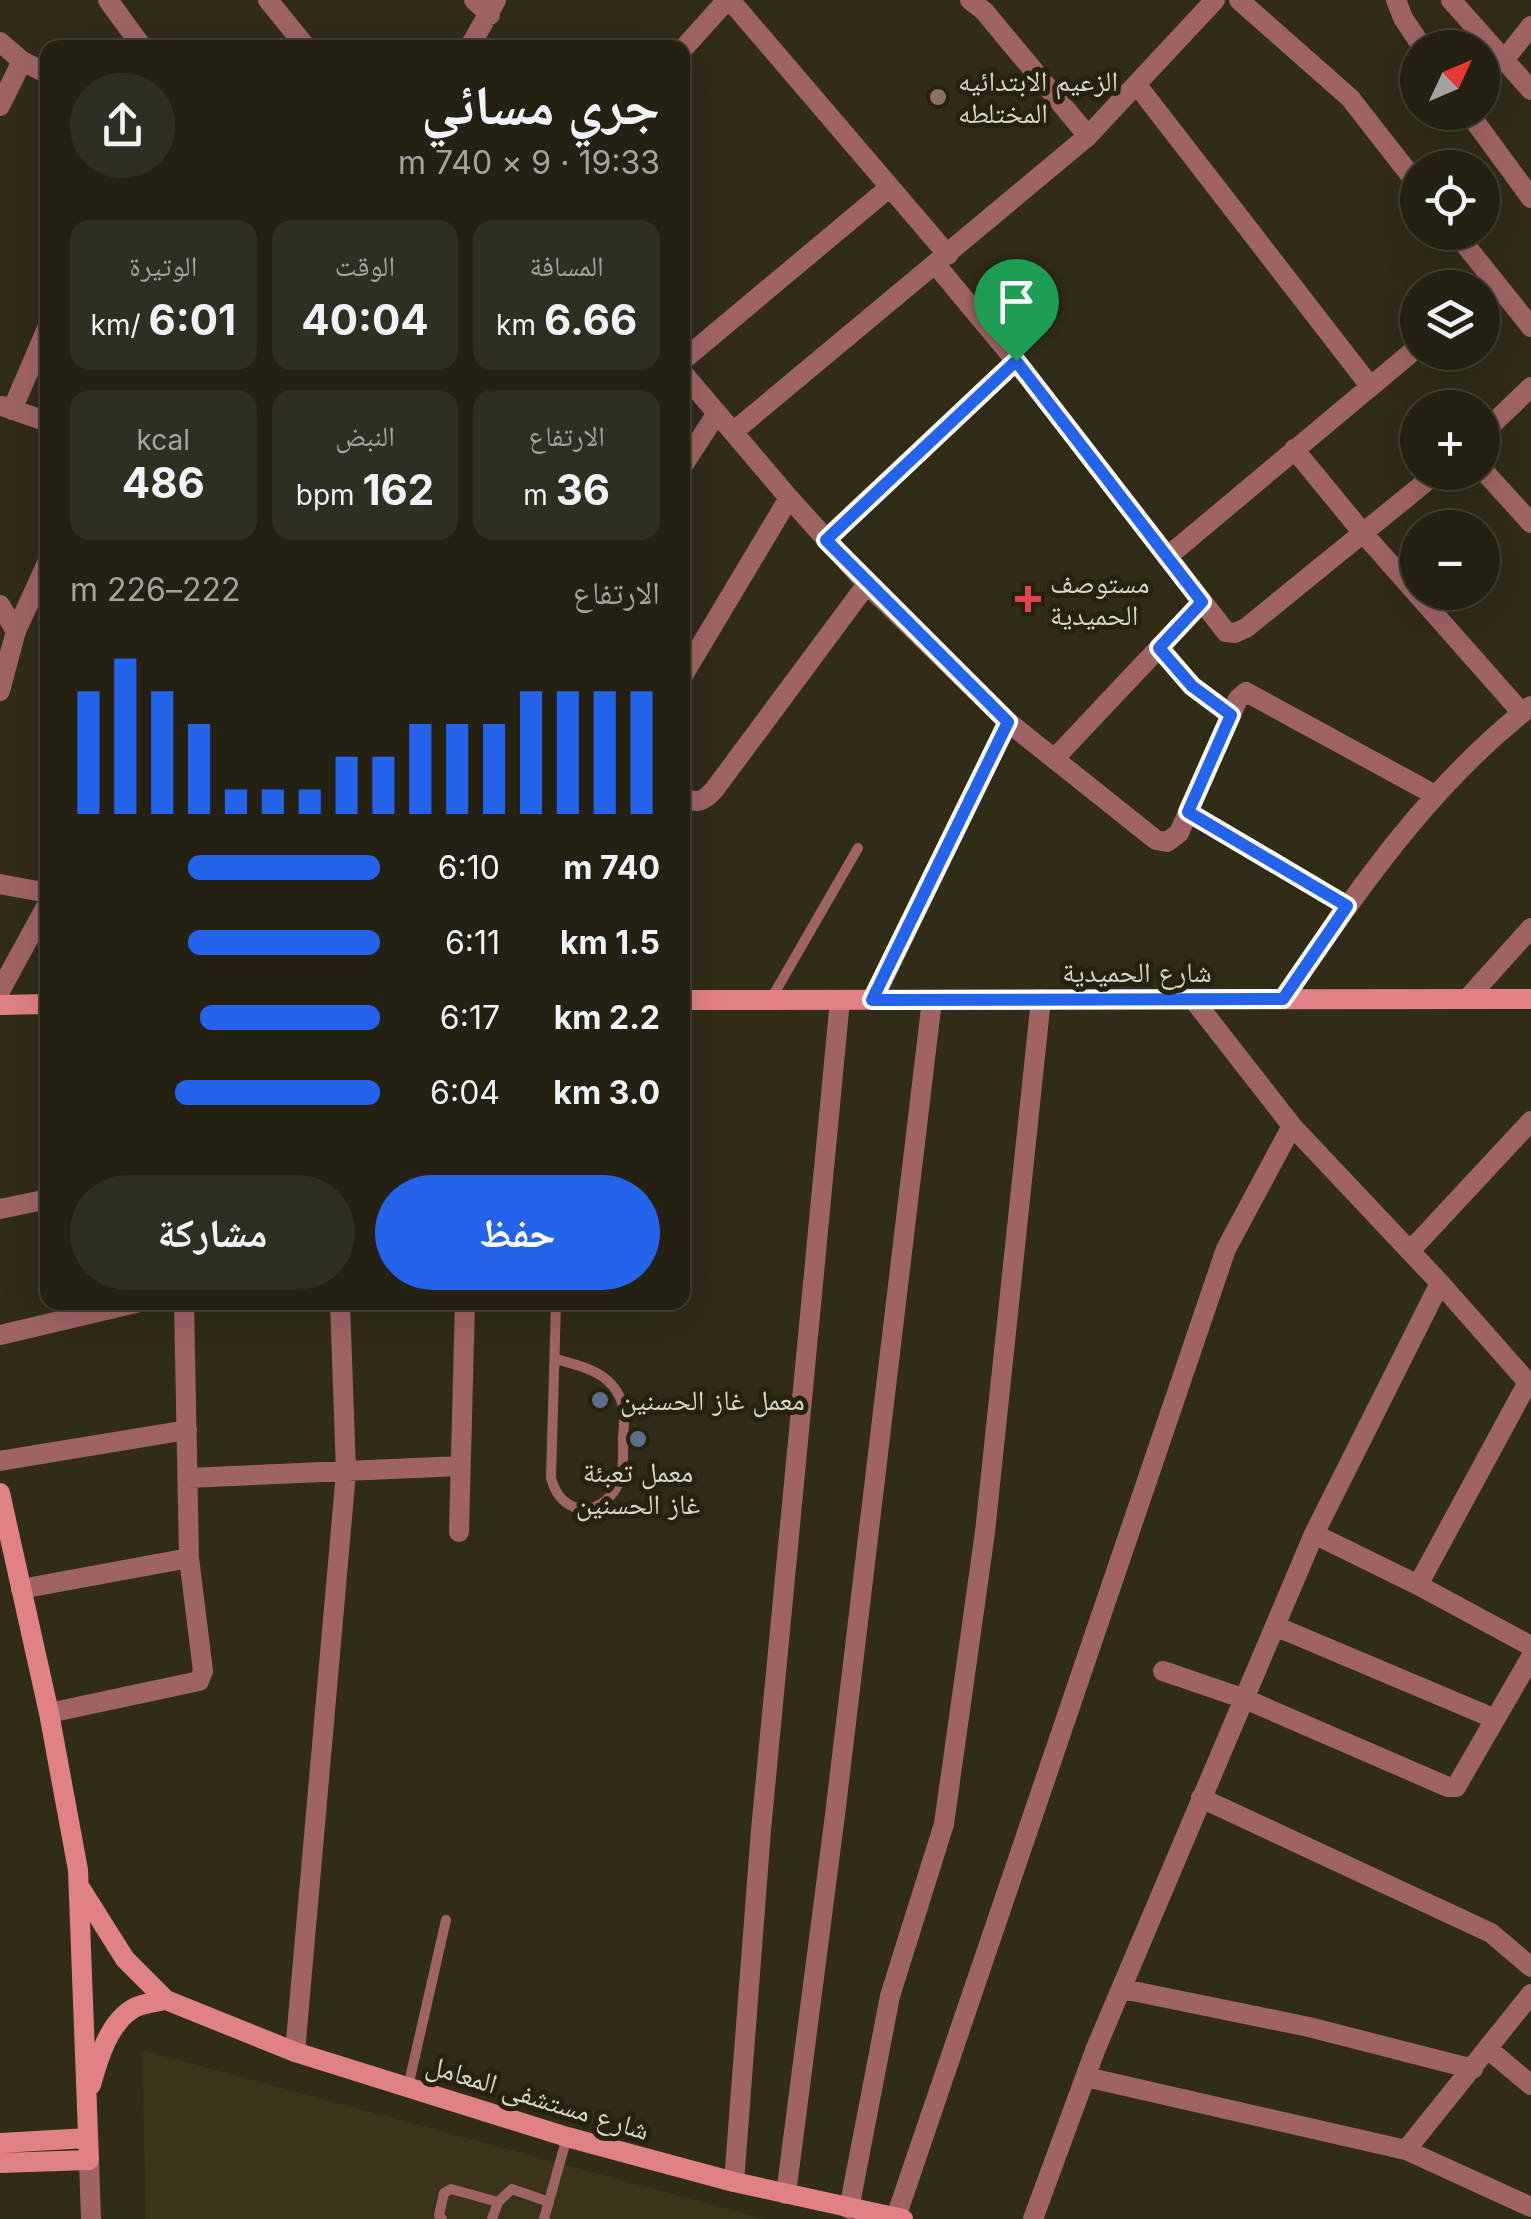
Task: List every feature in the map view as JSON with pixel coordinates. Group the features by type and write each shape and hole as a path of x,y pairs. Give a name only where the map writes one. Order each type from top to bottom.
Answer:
{"street":[{"path":"108,0 137,40"},
{"path":"268,0 300,40"},
{"path":"474,0 493,8 474,40"},
{"path":"690,41 728,0 890,187 1016,361 1226,632 1235,634 1246,628 1416,490"},
{"path":"732,432 1088,136 1216,0"},
{"path":"1239,0 1350,98 1400,162"},
{"path":"1396,0 1411,30"},
{"path":"1451,0 1531,90"},
{"path":"982,4 1088,136"},
{"path":"1504,60 1531,26"},
{"path":"0,42 40,70"},
{"path":"0,106 22,61"},
{"path":"1137,85 1370,386"},
{"path":"1481,130 1531,198"},
{"path":"690,354 890,187"},
{"path":"1500,299 1531,327"},
{"path":"40,342 6,408 40,419"},
{"path":"826,540 1016,361"},
{"path":"1168,557 1400,362"},
{"path":"690,381 867,584 1008,722 1156,840 1167,842 1178,833 1231,715 1246,692 1435,795"},
{"path":"1500,417 1531,387"},
{"path":"690,455 717,413"},
{"path":"1283,999 1360,885 1435,795 1527,710 1363,533 1294,449"},
{"path":"1500,489 1531,523"},
{"path":"690,663 789,498"},
{"path":"0,692 16,631 40,578"},
{"path":"690,800 704,801 714,790 867,584"},
{"path":"1055,758 1202,602"},
{"path":"0,605 16,631"},
{"path":"1159,648 1192,686 1231,715"},
{"path":"872,1000 1008,722"},
{"path":"1188,812 1347,906"},
{"path":"0,884 40,892"},
{"path":"0,992 40,918"},
{"path":"1468,998 1531,928"},
{"path":"849,2209 890,1996 944,1824 985,1532 1041,999"},
{"path":"1193,999 1292,1126 1530,1384 1418,1585"},
{"name":"شارع الحميدية","path":"690,1000 1531,999"},
{"path":"734,2182 762,1830 840,1000"},
{"path":"786,2194 838,1796 932,1000"},
{"path":"0,1005 40,1004"},
{"path":"1410,1251 1531,1122"},
{"path":"900,2218 1226,1250 1292,1126"},
{"path":"0,1209 40,1201"},
{"path":"1033,2219 1086,2076 1314,1534 1440,1283"},
{"path":"0,1335 106,1310"},
{"path":"49,1713 199,1681 203,1670 189,1558 184,1310"},
{"path":"295,2052 346,1472 340,1310"},
{"path":"458,1532 466,1310"},
{"path":"0,1461 187,1430"},
{"path":"188,1478 460,1466"},
{"path":"0,1493 49,1713 78,1886 91,2219"},
{"path":"1314,1534 1531,1646"},
{"path":"21,1590 189,1558"},
{"path":"1275,1626 1493,1718"},
{"path":"1162,1672 1246,1699 1456,1788 1531,1657"},
{"path":"1201,1798 1491,1933 1531,1967"},
{"path":"78,1886 124,1959 166,2000"},
{"path":"1123,1989 1309,2027 1472,2069"},
{"path":"1406,2150 1531,1994"},
{"path":"88,2098 96,2066 120,2020 136,2007 166,2000"},
{"name":"شارع مستشفى المعامل","path":"166,2000 295,2052 568,2137 734,2182 900,2218"},
{"path":"1488,2049 1531,2084"},
{"path":"1086,2076 1406,2150 1531,2207"},
{"path":"0,2163 24,2152 88,2138"},
{"path":"0,2142 24,2152 89,2160"}],"lane":[{"path":"771,1000 858,848"},
{"path":"556,1310 551,1478 556,1496 565,1504 578,1510 590,1508 608,1497 621,1476 623,1401 597,1372 556,1358"},
{"path":"408,2087 446,1920"},
{"path":"544,2219 568,2137"},
{"path":"442,2219 439,2215 444,2194 451,2189 498,2202"},
{"path":"492,2219 498,2202 512,2189 549,2202"}],"shaded area":[{"path":"142,2050 765,2219 146,2219"}],"place":[{"name":"الزعيم الابتدائيه المختلطه","path":"938,97"},
{"name":"مستوصف الحميدية","path":"1028,599"},
{"name":"معمل غاز الحسنين","path":"600,1400"},
{"name":"معمل تعبئة غاز الحسنين","path":"638,1439"}],"route":[{"path":"1016,361 1202,602 1159,648 1192,686 1231,715 1188,812 1347,906 1283,999 872,1000 1008,722 826,540 1016,361"}]}
